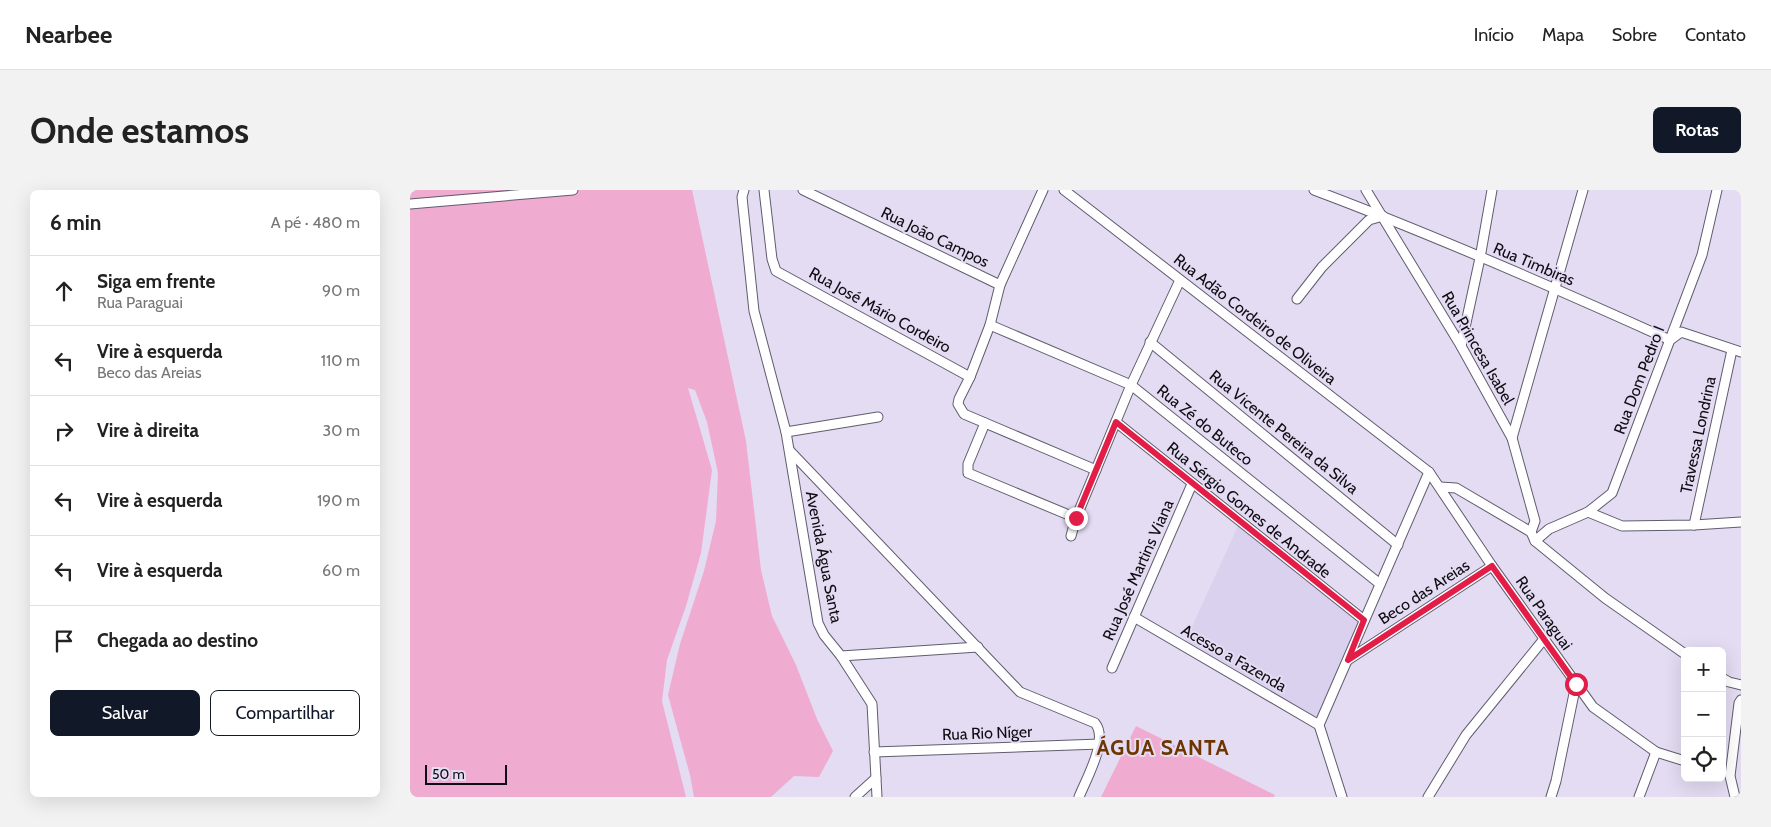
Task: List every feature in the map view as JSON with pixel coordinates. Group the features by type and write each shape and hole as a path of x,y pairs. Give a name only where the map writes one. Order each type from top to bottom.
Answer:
{"street":[{"path":"410,204 573,190"},
{"name":"Avenida Água Santa","path":"744,190 742,196 754,311 786,432 818,623 824,635 841,656 872,704 877,797"},
{"name":"Rua José Mário Cordeiro","path":"764,190 772,259 776,270 970,377"},
{"name":"Rua João Campos","path":"803,190 1000,285"},
{"path":"1043,190 1000,285 990,325 958,404 964,414 1096,470"},
{"name":"Rua Adão Cordeiro de Oliveira","path":"1064,190 1429,472"},
{"name":"Rua Timbiras","path":"1314,190 1383,216 1555,288 1670,340"},
{"name":"Rua Princesa Isabel","path":"1366,190 1461,346 1512,438 1535,521 1533,536"},
{"path":"1461,346 1492,190"},
{"path":"1512,438 1583,190"},
{"name":"Rua Dom Pedro I","path":"1533,536 1588,512 1612,492 1702,255 1717,190"},
{"path":"1298,299 1322,267 1368,220 1383,216"},
{"path":"1071,536 1076,518 1131,385 1180,280"},
{"name":"Rua Zé do Buteco","path":"990,325 1131,385 1380,584"},
{"path":"1670,340 1681,332 1737,351"},
{"name":"Rua Vicente Pereira da Silva","path":"1150,342 1398,546"},
{"name":"Travessa Londrina","path":"1694,526 1737,351"},
{"path":"786,432 878,417"},
{"name":"Rua Sérgio Gomes de Andrade","path":"1116,422 1364,620"},
{"path":"985,424 968,464 968,473 1076,518"},
{"path":"789,450 1020,692 1095,723 1099,728 1100,744 1079,797"},
{"path":"1342,797 1319,725 1429,472"},
{"name":"Rua Paraguai","path":"1429,472 1492,566 1593,708 1656,752 1681,760"},
{"name":"Rua José Martins Viana","path":"1112,668 1192,484"},
{"path":"1440,487 1456,488 1533,536 1605,598 1681,651"},
{"path":"1588,512 1622,526 1694,526 1741,522"},
{"name":"Beco das Areias","path":"1348,660 1492,566"},
{"name":"Acesso a Fazenda","path":"1134,617 1319,725"},
{"path":"1428,797 1466,735 1544,639"},
{"path":"841,656 978,647"},
{"path":"1726,680 1741,685"},
{"path":"1550,797 1556,781 1576,684"},
{"path":"1735,797 1726,775 1741,700"},
{"name":"Rua Rio Níger","path":"874,752 1100,744"},
{"path":"1639,797 1656,752"},
{"path":"855,797 876,778"}],"shaded area":[{"path":"410,190 692,190 746,441 761,570 772,616 796,665 817,719 833,751 819,777 794,776 771,797 694,797 690,775 668,695 680,644 704,571 716,521 718,473 707,422 695,390 688,388 712,470 701,553 686,606 667,660 662,701 686,797 410,797"},
{"path":"1238,526 1358,622 1316,720 1185,642"},
{"path":"1136,726 1275,795 1274,797 1101,797"}],"district":[{"name":"ÁGUA SANTA","path":"1163,747"}],"route":[{"path":"1076,518 1116,422 1364,620 1348,660 1492,566 1576,684"}]}
